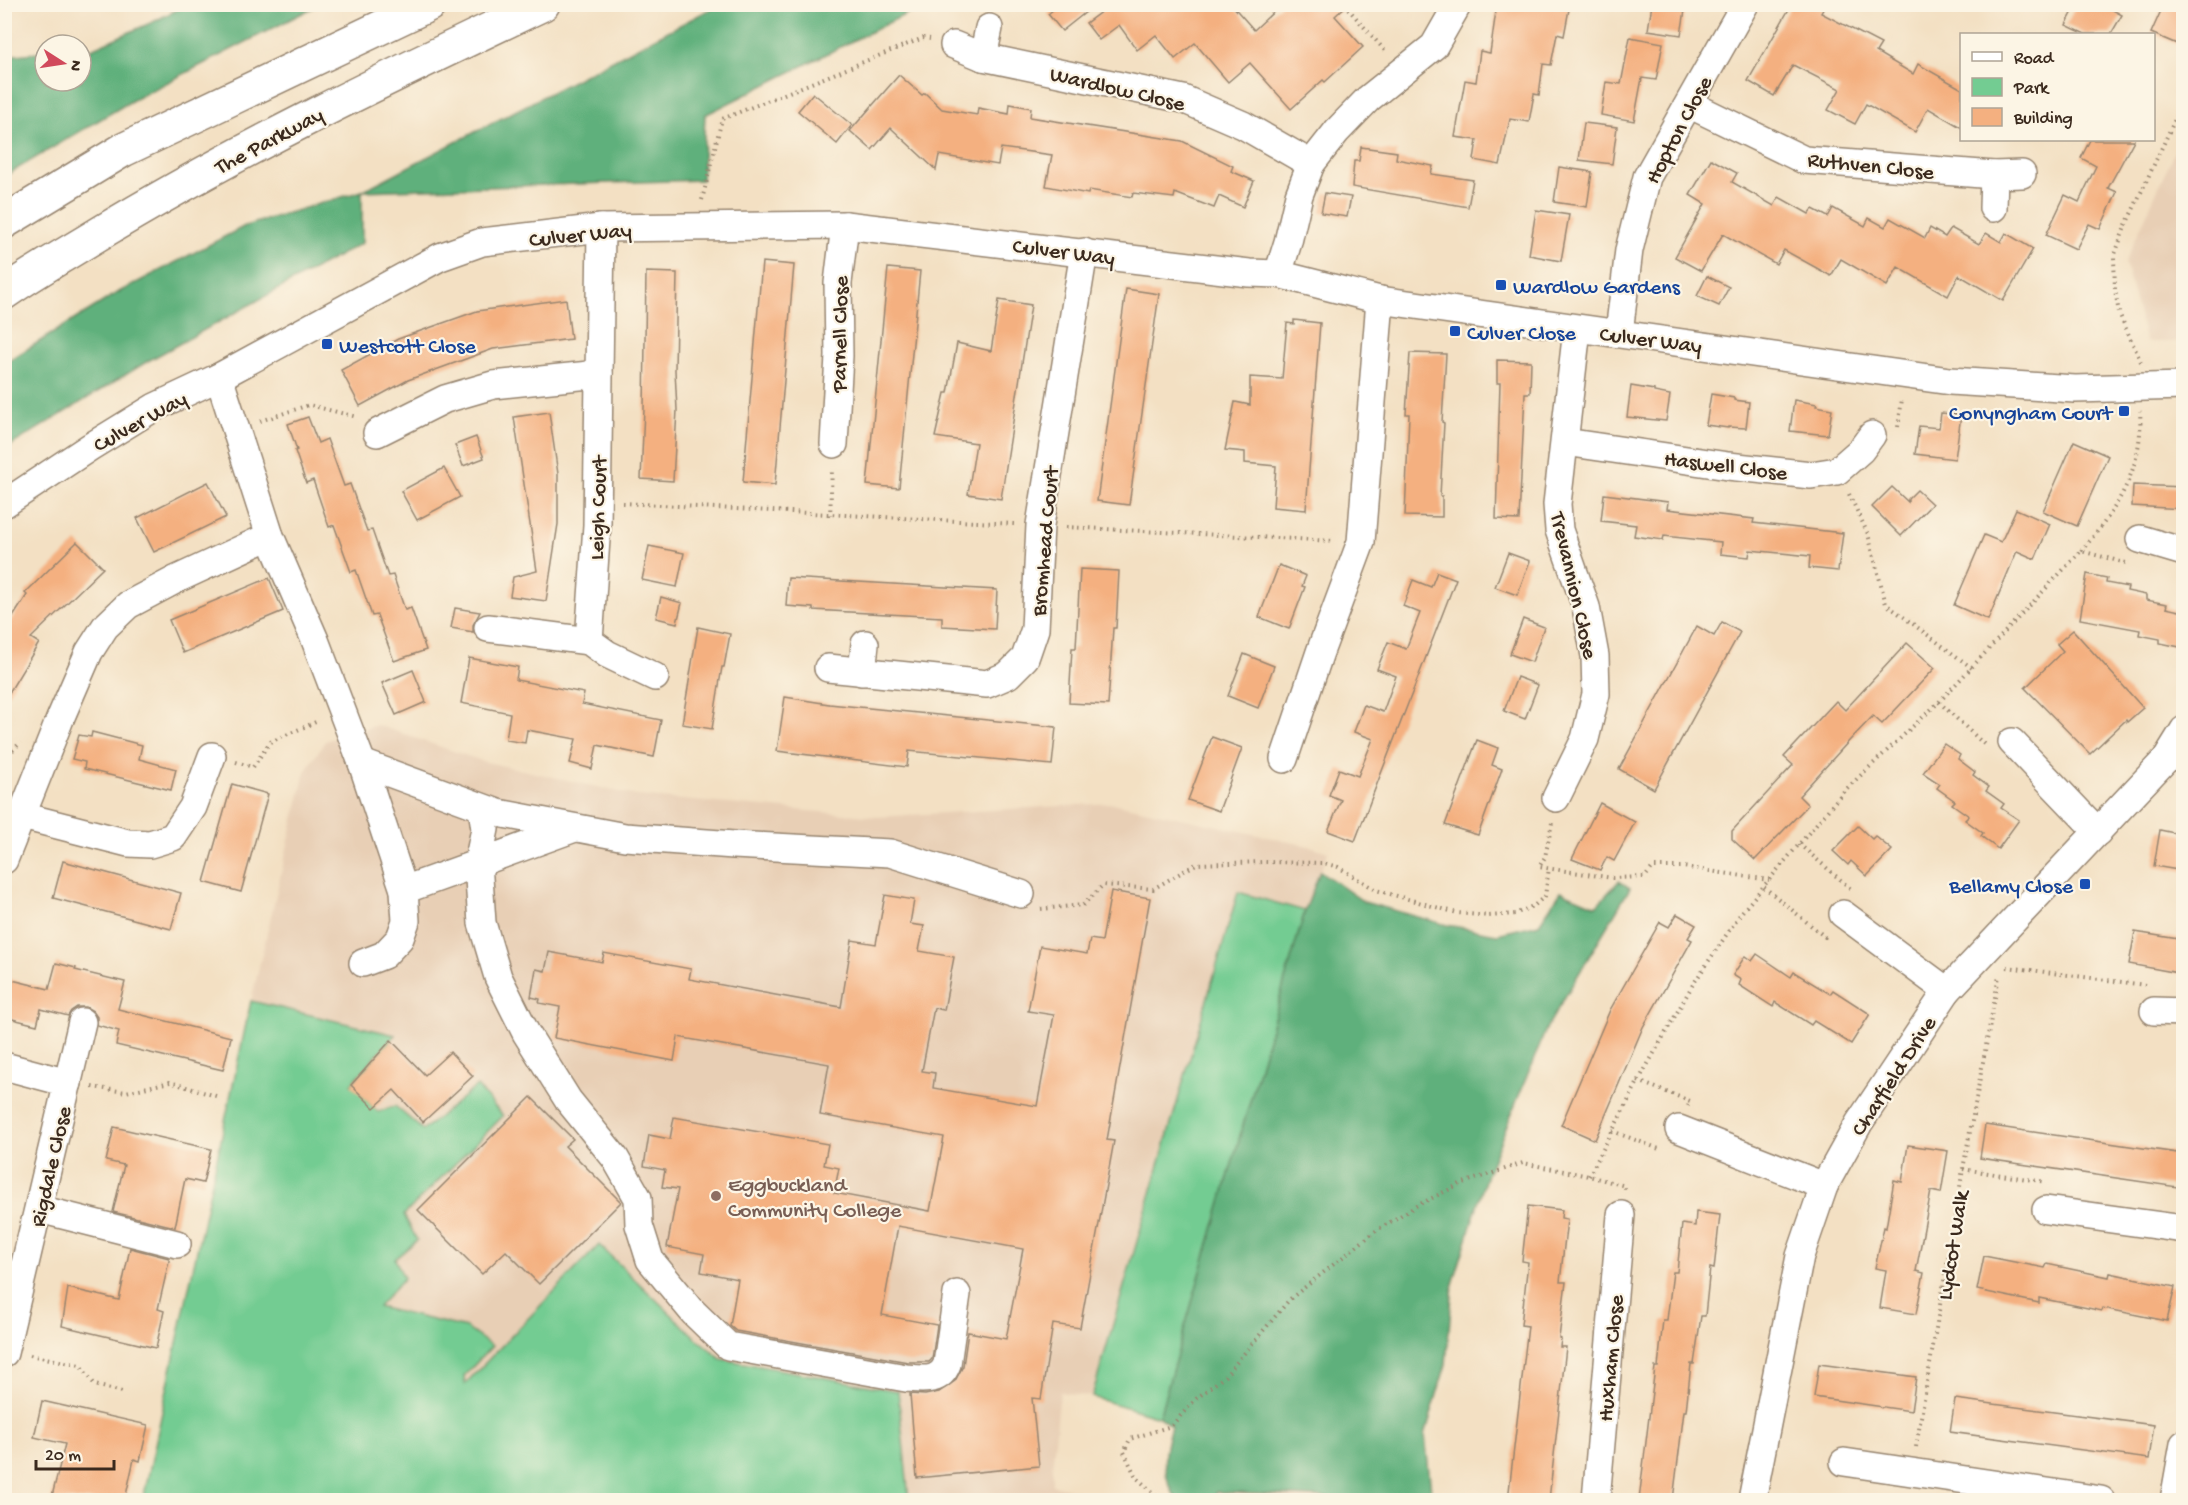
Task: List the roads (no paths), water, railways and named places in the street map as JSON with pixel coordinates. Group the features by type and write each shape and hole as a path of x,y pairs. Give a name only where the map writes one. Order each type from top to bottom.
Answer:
{"highway":[{"path":"4,222 123,150 430,4"},
{"name":"The Parkway","path":"4,293 141,208 275,134 543,4"}],"street":[{"path":"1278,274 1299,195 1311,164 1337,131 1368,99 1434,46 1458,4"},
{"name":"Hopton Close","path":"1619,333 1629,250 1647,177 1745,4"},
{"path":"982,57 989,28"},
{"name":"Wardlow Close","path":"954,45 982,57 1183,99 1243,125 1311,164"},
{"name":"Ruthven Close","path":"1689,104 1804,160 1994,175 2022,174"},
{"path":"1993,208 1994,175"},
{"name":"Culver Way","path":"4,504 156,407 219,377 440,256 482,242 601,228 845,225 1249,273 1278,274 1380,300 1950,381 2075,389 2161,386"},
{"name":"Parnell Close","path":"834,444 839,356 838,283 845,225"},
{"name":"Leigh Court","path":"590,641 598,502 601,228"},
{"name":"Bromhead Court","path":"828,668 987,684 1008,675 1025,658 1035,629 1040,525 1084,252"},
{"path":"1284,759 1320,652 1361,542 1380,300"},
{"name":"Trevannion Close","path":"1556,798 1585,739 1596,694 1595,656 1586,607 1559,530 1557,504 1577,329"},
{"path":"377,433 445,399 493,385 599,374"},
{"path":"219,377 270,536 315,639 362,763 404,890 406,921 400,938 384,956 363,963"},
{"name":"Haswell Close","path":"1565,442 1728,466 1811,475 1837,471 1861,450 1872,435"},
{"path":"4,860 89,652 105,627 128,605 177,579 270,536"},
{"path":"2140,539 2184,552"},
{"path":"488,628 590,641 607,654 655,677"},
{"path":"862,672 865,644"},
{"name":"Charfield Drive","path":"1752,1500 1800,1256 1824,1186 1859,1123 1947,991 2098,832 2175,765 2184,730"},
{"path":"2012,742 2098,832"},
{"path":"22,816 128,843 150,844 172,837 193,807 212,756"},
{"path":"362,763 498,813 625,837 890,853 1021,894"},
{"path":"482,808 485,830 478,863 482,923 498,977 526,1033 568,1100 615,1158 638,1198 639,1225 650,1260 709,1329 728,1346 906,1378 930,1379 945,1371 957,1294"},
{"path":"404,890 575,828"},
{"path":"1843,914 1947,991"},
{"path":"2154,1011 2184,1012"},
{"name":"Rigdale Close","path":"5,1352 82,1022"},
{"name":"Rigdale Close","path":"4,1066 68,1083"},
{"path":"1675,1141 1824,1186"},
{"path":"39,1209 177,1244"},
{"path":"2046,1210 2184,1229"},
{"name":"Huxham Close","path":"1596,1500 1621,1215"},
{"path":"2174,1500 2184,1444"},
{"path":"1844,1462 2101,1500"}],"place":[{"name":"Wardlow Gardens","path":"1501,285"},
{"name":"Culver Close","path":"1455,331"},
{"name":"Westcott Close","path":"327,344"},
{"name":"Conyngham Court","path":"2124,411"},
{"name":"Bellamy Close","path":"2085,884"},
{"name":"Eggbuckland Community College","path":"716,1196"}]}
